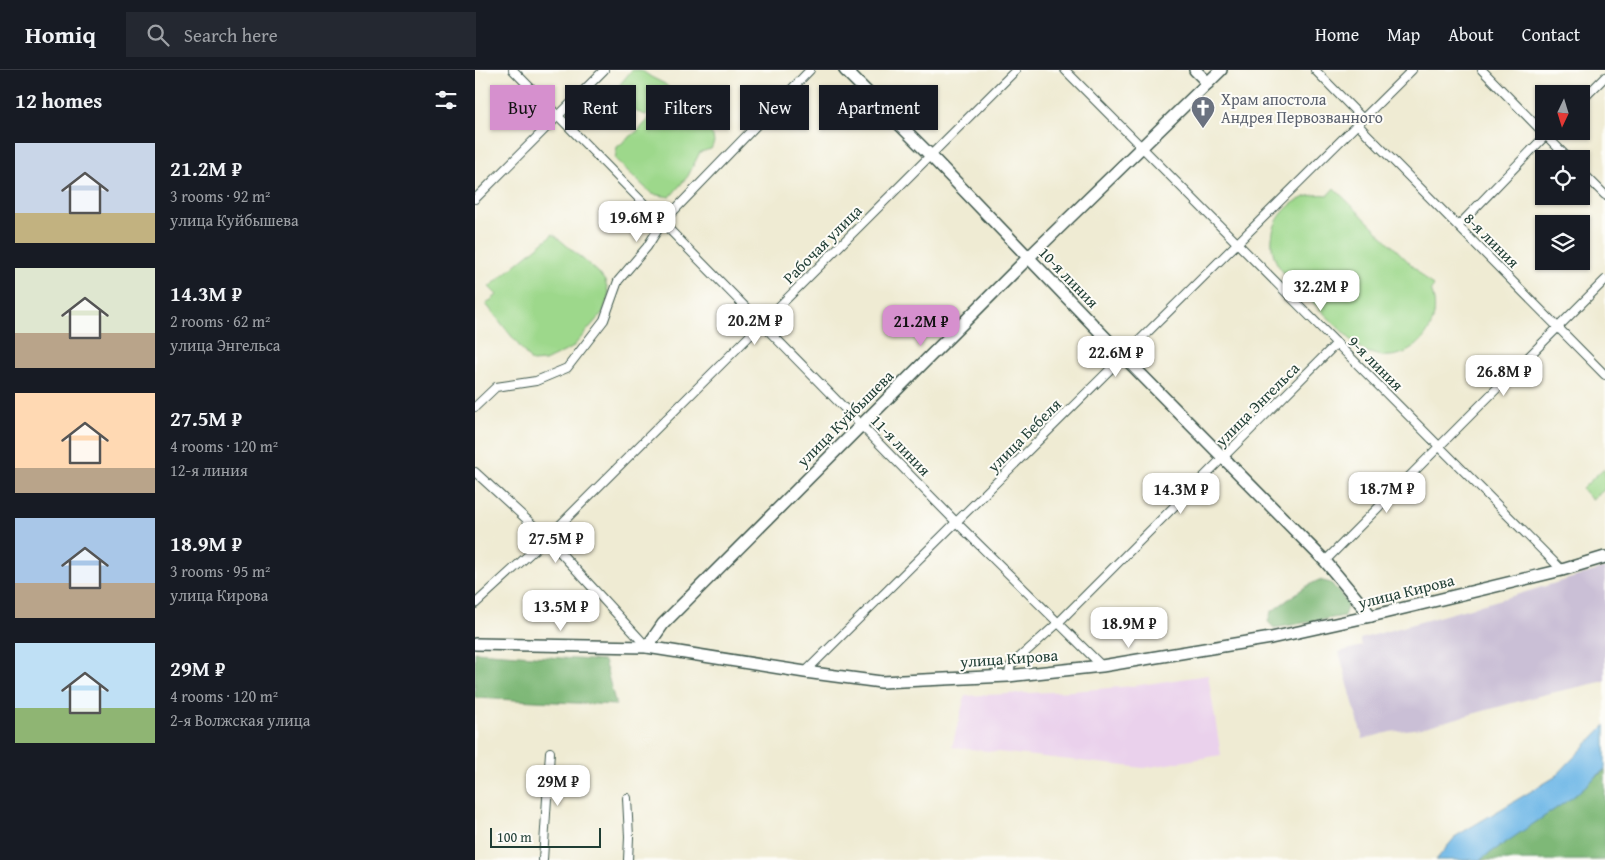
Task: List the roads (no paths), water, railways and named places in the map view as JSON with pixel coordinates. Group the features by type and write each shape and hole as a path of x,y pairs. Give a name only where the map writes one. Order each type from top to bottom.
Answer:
{"street":[{"name":"11-я линия","path":"513,70 956,522 1102,666"},
{"path":"475,199 604,70"},
{"path":"475,407 496,386 535,381 567,368 604,320 618,281 647,247 662,223 810,70"},
{"name":"10-я линия","path":"845,70 1325,561 1371,616"},
{"name":"Рабочая улица","path":"475,604 547,538 1016,70"},
{"name":"9-я линия","path":"1065,70 1337,344 1437,449 1562,570"},
{"path":"1195,70 1208,83"},
{"name":"улица Куйбышева","path":"647,647 670,617 1028,258 1221,70"},
{"name":"8-я линия","path":"1315,70 1458,226 1605,375"},
{"name":"улица Бебеля","path":"805,672 1412,70"},
{"path":"1482,70 1535,121"},
{"path":"1590,91 1605,77"},
{"path":"1458,226 1541,140"},
{"path":"1554,140 1562,150"},
{"path":"1590,180 1605,195"},
{"path":"1325,561 1605,280"},
{"name":"улица Энгельса","path":"1008,676 1011,664 1058,623 1337,344"},
{"path":"475,472 547,538 647,647"},
{"name":"улица Кирова","path":"475,644 647,647 881,682 1008,676 1102,666 1271,638 1562,570 1605,557"},
{"path":"543,860 550,752"},
{"path":"627,798 628,860"}],"water":[{"path":"1605,725 1605,769 1573,797 1480,860 1436,860 1456,836 1555,777"}],"place":[{"name":"Храм апостола Андрея Первозванного","path":"1203,129"}]}
